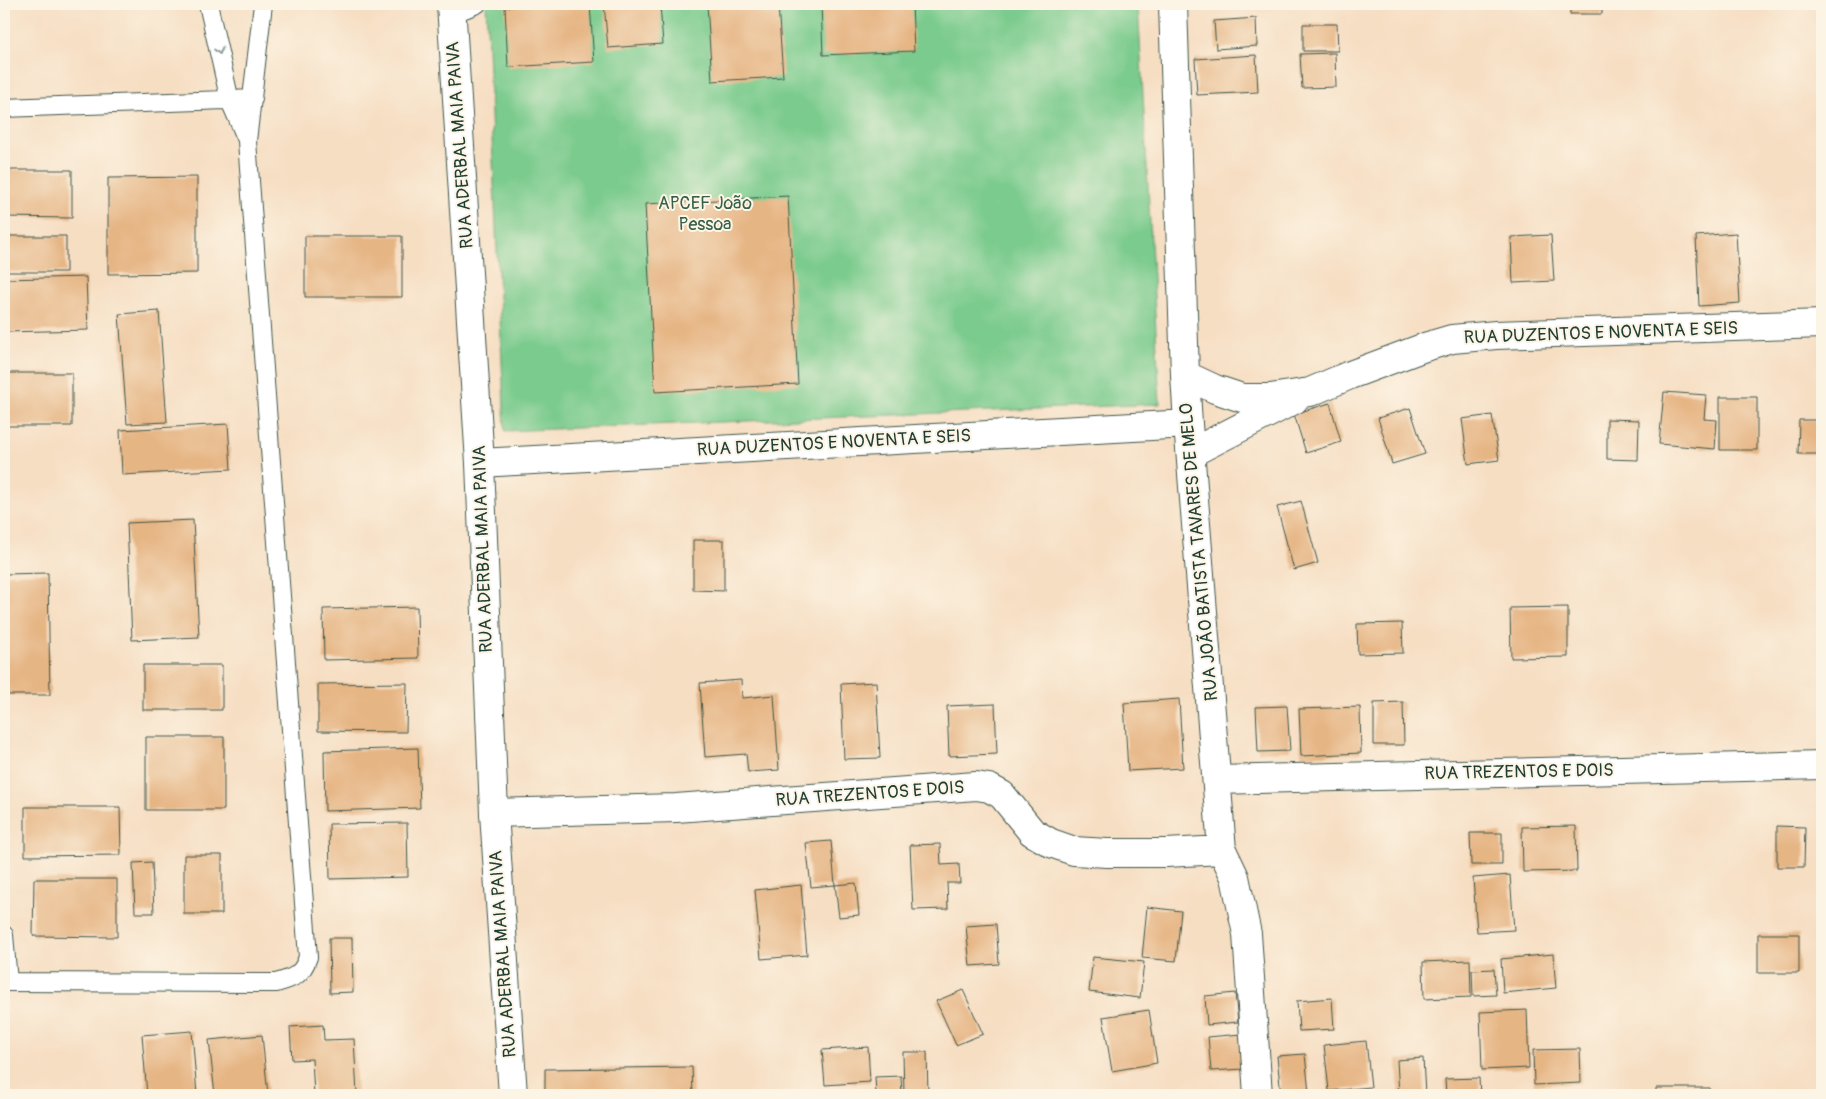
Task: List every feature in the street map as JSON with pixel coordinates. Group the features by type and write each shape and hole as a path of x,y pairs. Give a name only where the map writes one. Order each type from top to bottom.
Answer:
{"street":[{"name":"RUA JOÃO BATISTA TAVARES DE MELO","path":"1173,4 1188,424 1222,850 1235,876 1247,934 1258,1095"},
{"name":"RUA ADERBAL MAIA PAIVA","path":"451,9 480,462 494,813 513,1095"},
{"name":"RUA DUZENTOS E NOVENTA E SEIS","path":"1185,375 1215,389 1242,398 1270,398 1310,392 1417,350 1452,339 1496,335 1822,324"},
{"path":"1191,453 1310,392"},
{"name":"RUA DUZENTOS E NOVENTA E SEIS","path":"480,462 1188,424"},
{"name":"RUA TREZENTOS E DOIS","path":"1217,780 1822,765"},
{"name":"RUA TREZENTOS E DOIS","path":"494,813 676,808 976,786 989,788 1002,795 1032,832 1052,843 1074,851 1146,853 1222,850"}],"lane":[{"path":"208,4 230,101 247,141"},
{"path":"4,935 6,982 276,983 297,976 305,967 308,957 247,141 263,4"},
{"path":"451,9 478,4"},
{"path":"4,108 253,99"}],"green space":[{"name":"APCEF João Pessoa","path":"486,4 1138,4 1160,404 505,431"}],"building":[{"path":"590,4 594,62 508,67 505,7"},
{"path":"604,4 660,4 663,44 608,48"},
{"path":"707,4 778,4 783,77 712,81"},
{"path":"821,4 912,4 914,51 823,55"},
{"path":"1570,4 1602,4 1602,14 1570,14"},
{"path":"1256,18 1257,46 1216,49 1214,21"},
{"path":"1303,24 1337,24 1338,51 1303,51"},
{"path":"1335,53 1336,87 1302,88 1300,54"},
{"path":"1256,55 1258,92 1197,95 1195,59"},
{"path":"4,170 72,170 72,218 4,217"},
{"path":"197,177 197,273 108,274 108,178"},
{"path":"788,196 798,384 655,392 645,204"},
{"path":"1736,233 1740,303 1699,306 1696,236"},
{"path":"1551,235 1554,281 1513,283 1511,237"},
{"path":"5,236 66,236 66,272 5,272"},
{"path":"305,236 402,236 402,297 305,297"},
{"path":"86,277 88,330 4,332 4,279"},
{"path":"159,311 167,422 127,424 119,314"},
{"path":"4,373 72,373 72,426 4,426"},
{"path":"1664,392 1706,395 1704,419 1717,420 1715,449 1659,444"},
{"path":"1720,397 1757,397 1757,450 1720,450"},
{"path":"1330,403 1341,442 1306,453 1294,414"},
{"path":"1410,408 1425,454 1392,464 1378,418"},
{"path":"1492,415 1499,460 1468,464 1462,419"},
{"path":"1607,419 1639,420 1638,460 1607,459"},
{"path":"1799,420 1822,420 1822,454 1798,454"},
{"path":"228,424 231,469 122,475 120,430"},
{"path":"1301,501 1318,563 1294,570 1277,507"},
{"path":"193,520 199,637 132,640 127,523"},
{"path":"693,540 724,540 724,591 693,590"},
{"path":"48,573 50,695 7,695 5,574"},
{"path":"417,607 418,658 324,660 323,609"},
{"path":"1568,607 1568,657 1511,658 1510,608"},
{"path":"1402,623 1403,653 1358,654 1357,624"},
{"path":"143,665 222,665 222,710 143,710"},
{"path":"741,680 742,698 774,695 779,770 748,772 746,754 705,757 700,683"},
{"path":"876,682 880,758 844,759 841,684"},
{"path":"407,683 406,732 318,731 318,684"},
{"path":"1179,699 1183,768 1128,771 1124,703"},
{"path":"1403,702 1404,745 1374,745 1374,703"},
{"path":"995,704 997,754 949,756 947,706"},
{"path":"1287,706 1290,751 1258,752 1256,707"},
{"path":"1360,707 1361,753 1301,756 1299,709"},
{"path":"146,737 224,737 224,810 146,810"},
{"path":"418,748 420,808 325,811 324,751"},
{"path":"25,807 120,807 121,855 25,856"},
{"path":"407,823 408,877 330,879 329,824"},
{"path":"1576,826 1577,871 1523,872 1522,827"},
{"path":"1777,826 1805,827 1804,867 1777,867"},
{"path":"1470,833 1502,833 1502,865 1471,865"},
{"path":"831,841 835,885 811,887 806,843"},
{"path":"940,844 941,865 959,864 960,883 947,883 948,909 913,910 910,845"},
{"path":"184,855 222,855 222,914 184,914"},
{"path":"152,862 154,913 135,913 133,863"},
{"path":"1510,875 1514,930 1477,932 1473,878"},
{"path":"34,879 117,879 117,937 33,936"},
{"path":"856,883 859,915 839,917 835,885"},
{"path":"801,885 807,955 761,959 755,890"},
{"path":"1147,907 1181,911 1176,961 1142,958"},
{"path":"996,924 999,964 970,966 966,926"},
{"path":"1758,934 1799,934 1799,973 1758,973"},
{"path":"329,938 352,938 353,992 330,993"},
{"path":"1553,954 1556,988 1503,993 1501,959"},
{"path":"1093,957 1144,962 1140,998 1089,992"},
{"path":"1470,960 1471,997 1424,999 1423,962"},
{"path":"1494,969 1496,995 1473,996 1472,970"},
{"path":"963,990 983,1034 956,1045 936,1001"},
{"path":"1235,993 1238,1022 1207,1025 1205,996"},
{"path":"1332,998 1334,1029 1299,1031 1297,1001"},
{"path":"1149,1010 1157,1063 1112,1071 1103,1017"},
{"path":"1527,1010 1529,1068 1482,1070 1480,1012"},
{"path":"323,1025 324,1040 354,1039 357,1095 314,1095 312,1059 292,1060 290,1027"},
{"path":"192,1031 197,1095 147,1095 142,1035"},
{"path":"1241,1034 1244,1069 1211,1071 1208,1037"},
{"path":"262,1035 268,1095 215,1095 209,1040"},
{"path":"1366,1041 1371,1087 1329,1091 1324,1045"},
{"path":"868,1047 870,1082 825,1085 822,1050"},
{"path":"1580,1049 1581,1083 1534,1085 1533,1050"},
{"path":"903,1052 927,1052 928,1095 904,1095"},
{"path":"1305,1054 1309,1093 1281,1095 1277,1056"},
{"path":"1423,1058 1425,1095 1399,1095 1397,1060"},
{"path":"692,1067 693,1095 545,1095 545,1069"},
{"path":"901,1076 902,1095 876,1095 875,1077"},
{"path":"1479,1078 1480,1095 1446,1095 1445,1079"},
{"path":"1656,1088 1710,1088 1710,1095 1656,1095"}]}
